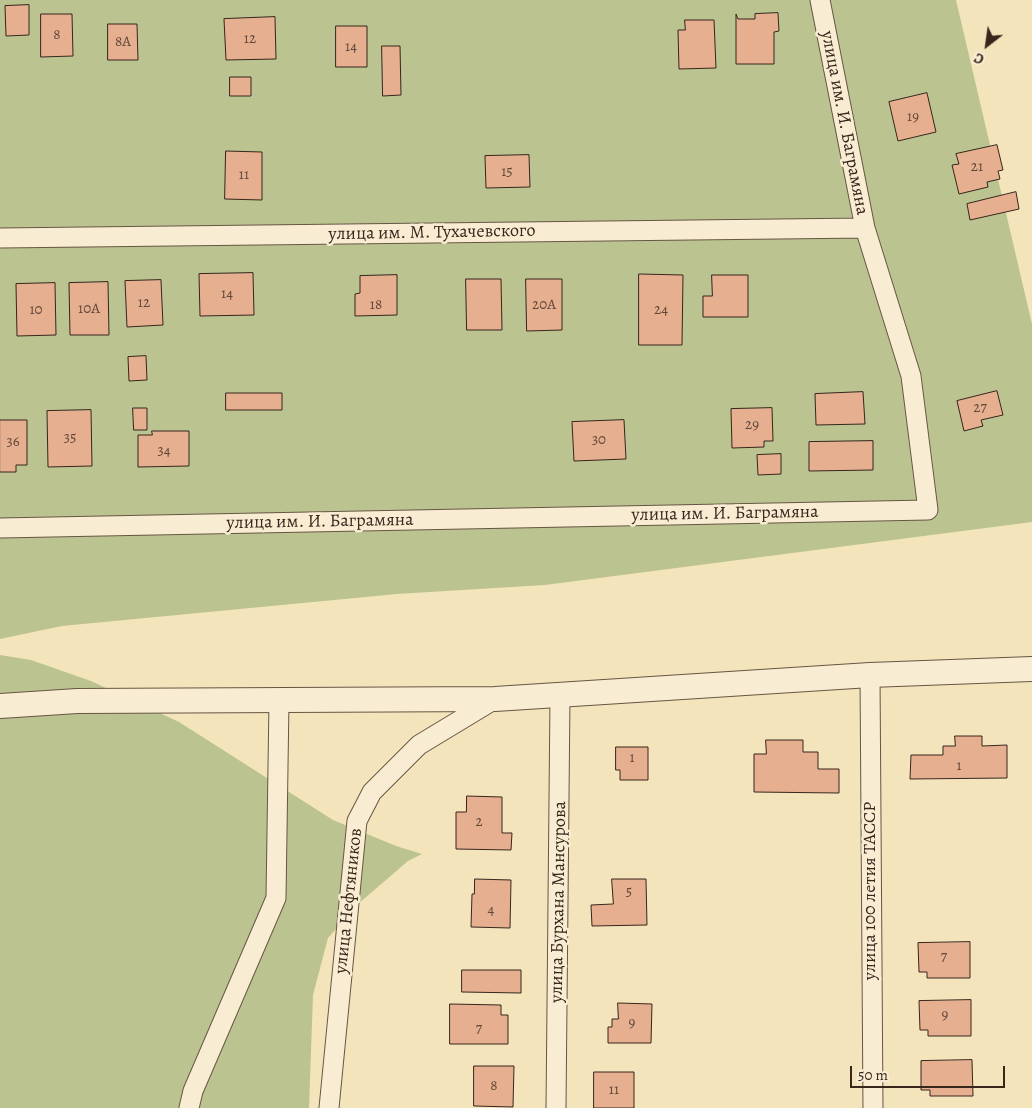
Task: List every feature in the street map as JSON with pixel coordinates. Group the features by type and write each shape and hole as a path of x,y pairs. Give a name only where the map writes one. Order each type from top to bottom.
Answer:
{"street":[{"name":"улица им. И. Баграмяна","path":"0,528 928,510 911,376 865,228 820,0"},
{"name":"улица им. М. Тухачевского","path":"0,238 865,228"},
{"path":"0,706 77,701 495,699 870,675 1032,669"},
{"name":"улица 100 летия ТАССР","path":"870,675 873,1108"},
{"name":"улица Бурхана Мансурова","path":"556,1108 560,696"},
{"name":"улица Нефтяников","path":"328,1108 357,820 372,792 419,745 495,699"},
{"path":"189,1108 193,1091 276,898 279,701"}],"green space":[{"path":"0,0 956,0 1032,324 1032,522 545,585 397,594 62,626 0,639"},
{"path":"0,655 31,660 91,681 179,722 333,820 396,846 422,854 408,861 358,904 328,938 313,995 309,1108 0,1108"}],"building":[{"path":"29,5 29,35 6,36 5,6"},
{"path":"778,13 779,31 774,32 774,64 736,64 736,14 738,19 755,19 755,14"},
{"path":"41,14 72,14 73,56 41,57"},
{"path":"275,17 276,59 226,60 224,19"},
{"path":"685,20 714,20 716,68 679,69 678,30 685,30"},
{"path":"108,24 137,24 138,60 108,60"},
{"path":"336,26 367,26 367,67 336,67"},
{"path":"382,46 400,46 401,95 383,96"},
{"path":"230,77 251,77 251,96 230,96"},
{"path":"927,93 936,132 898,141 889,102"},
{"path":"997,145 1003,170 998,171 1000,179 987,182 988,187 959,194 952,165 959,164 956,154"},
{"path":"226,151 262,152 262,200 225,199"},
{"path":"529,155 530,187 486,188 485,156"},
{"path":"1016,192 1019,209 970,220 967,204"},
{"path":"253,273 254,315 200,316 199,274"},
{"path":"639,274 683,275 682,345 639,345"},
{"path":"397,275 397,315 355,316 355,294 360,293 360,276"},
{"path":"712,275 748,275 748,317 703,317 703,296 712,296"},
{"path":"466,279 501,279 502,330 467,330"},
{"path":"526,279 562,279 562,330 527,331"},
{"path":"161,280 163,325 127,327 125,281"},
{"path":"108,282 109,335 70,335 69,283"},
{"path":"55,283 56,335 17,336 16,284"},
{"path":"146,356 147,380 129,381 128,357"},
{"path":"997,391 1003,415 981,420 983,426 964,431 957,401"},
{"path":"863,392 865,424 816,425 815,394"},
{"path":"226,393 282,393 282,410 226,410"},
{"path":"133,408 147,408 147,430 134,430"},
{"path":"772,408 773,441 764,441 764,447 732,448 731,409"},
{"path":"91,410 92,466 48,467 47,411"},
{"path":"0,420 27,420 27,465 16,465 16,472 0,472"},
{"path":"624,420 626,459 574,461 572,422"},
{"path":"152,431 189,431 189,466 138,467 138,435 152,435"},
{"path":"873,441 873,470 809,471 809,442"},
{"path":"781,454 781,474 758,475 757,455"},
{"path":"955,736 982,736 982,746 1007,745 1007,778 910,779 911,755 943,755 943,746 955,746"},
{"path":"766,740 803,740 803,752 818,752 818,769 839,769 839,793 754,792 754,754 766,754"},
{"path":"616,747 648,747 648,780 620,780 620,770 616,770"},
{"path":"467,796 502,797 502,833 512,833 511,850 456,849 456,812 466,812"},
{"path":"475,879 511,880 510,928 471,927 472,894 474,894"},
{"path":"612,879 646,879 647,925 592,926 591,905 613,904"},
{"path":"970,942 970,978 927,978 927,972 919,972 918,943"},
{"path":"462,970 521,970 521,993 462,992"},
{"path":"971,1000 971,1036 928,1036 928,1030 920,1030 919,1001"},
{"path":"618,1003 652,1004 651,1043 608,1043 608,1027 612,1027 612,1019 618,1019"},
{"path":"450,1004 501,1005 501,1015 508,1015 508,1044 450,1044"},
{"path":"972,1060 973,1096 930,1096 930,1090 921,1090 921,1061"},
{"path":"474,1066 514,1066 513,1107 474,1106"},
{"path":"594,1072 634,1072 634,1108 594,1108"}]}
